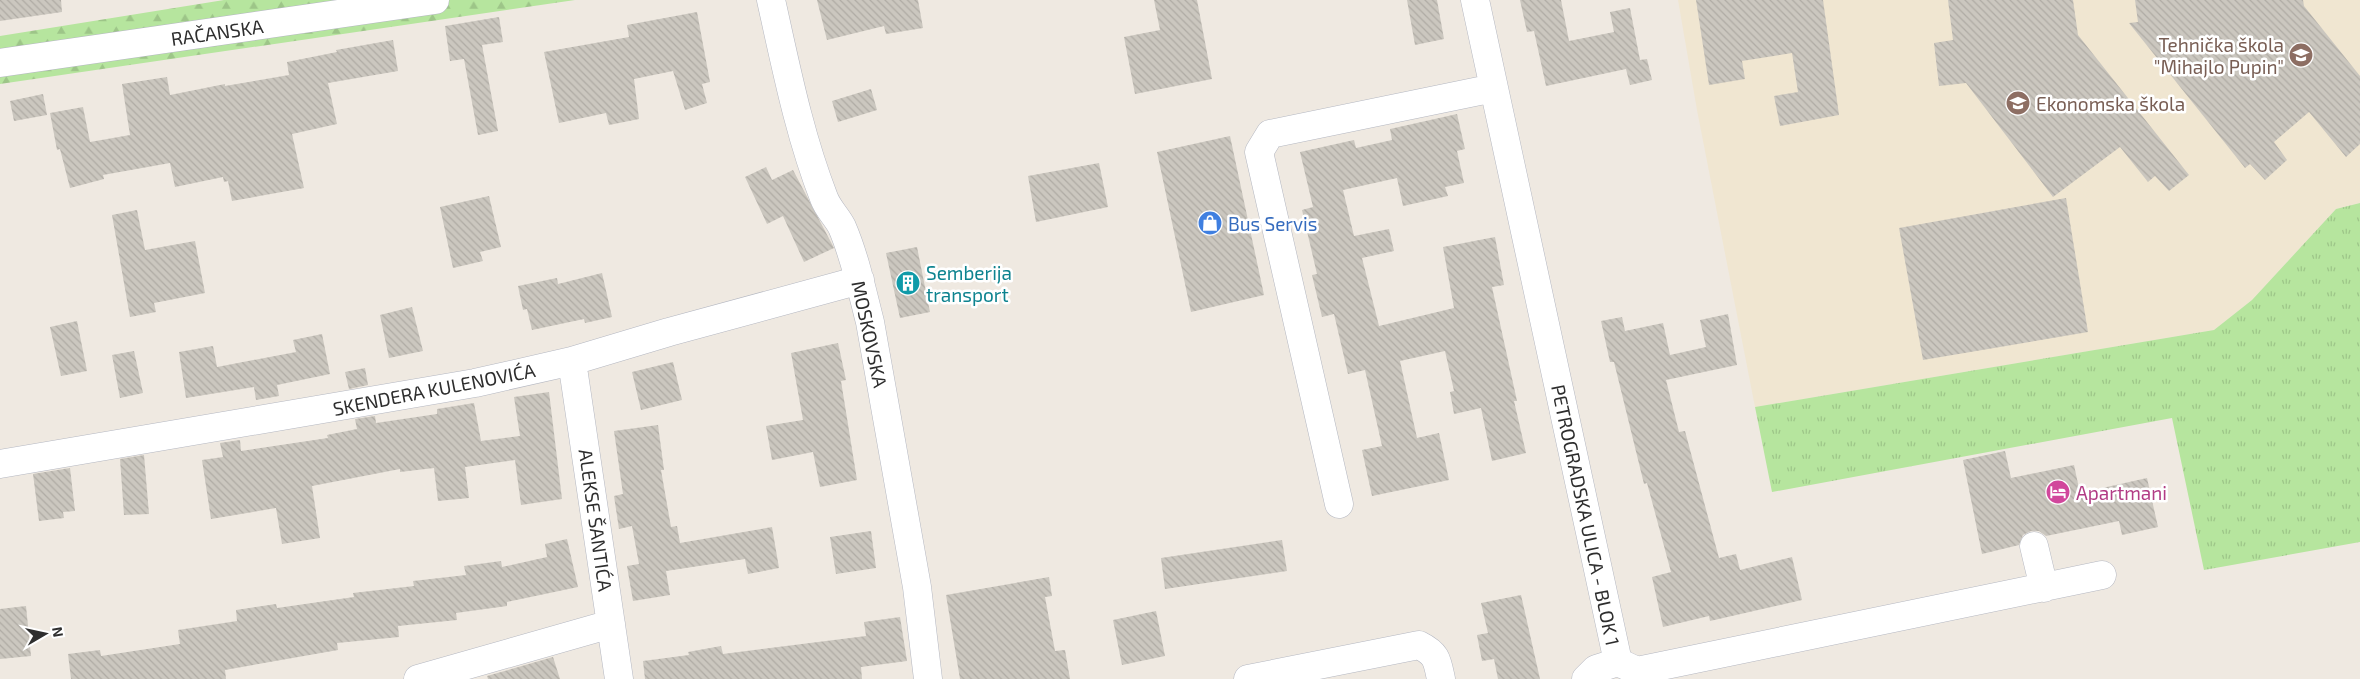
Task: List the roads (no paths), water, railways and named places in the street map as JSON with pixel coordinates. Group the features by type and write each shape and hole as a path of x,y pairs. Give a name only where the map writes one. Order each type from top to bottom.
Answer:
{"street":[{"name":"RAČANSKA","path":"0,63 435,0"},
{"name":"MOSKOVSKA","path":"771,0 792,96 813,167 825,201 842,227 860,280 870,322 917,587 928,679"},
{"name":"PETROGRADSKA ULICA - BLOK 1","path":"1475,0 1618,662 1637,671 2044,588 2102,574"},
{"path":"1339,504 1259,152 1270,134 1494,88"},
{"name":"SKENDERA KULENOVIĆA","path":"0,464 475,384 572,361 669,332 860,280"},
{"name":"ALEKSE ŠANTIĆA","path":"572,361 619,679"},
{"path":"2034,546 2044,588"},
{"path":"418,679 611,624"},
{"path":"1248,679 1419,645 1431,652 1438,661 1441,679"},
{"path":"1586,679 1596,669 1618,662"}],"place":[{"name":"Tehnička škola \"Mihajlo Pupin\"","path":"2301,55"},
{"name":"Ekonomska škola","path":"2018,103"},
{"name":"Bus Servis","path":"1210,223"},
{"name":"Semberija transport","path":"908,283"},
{"name":"Apartmani","path":"2058,492"}]}
